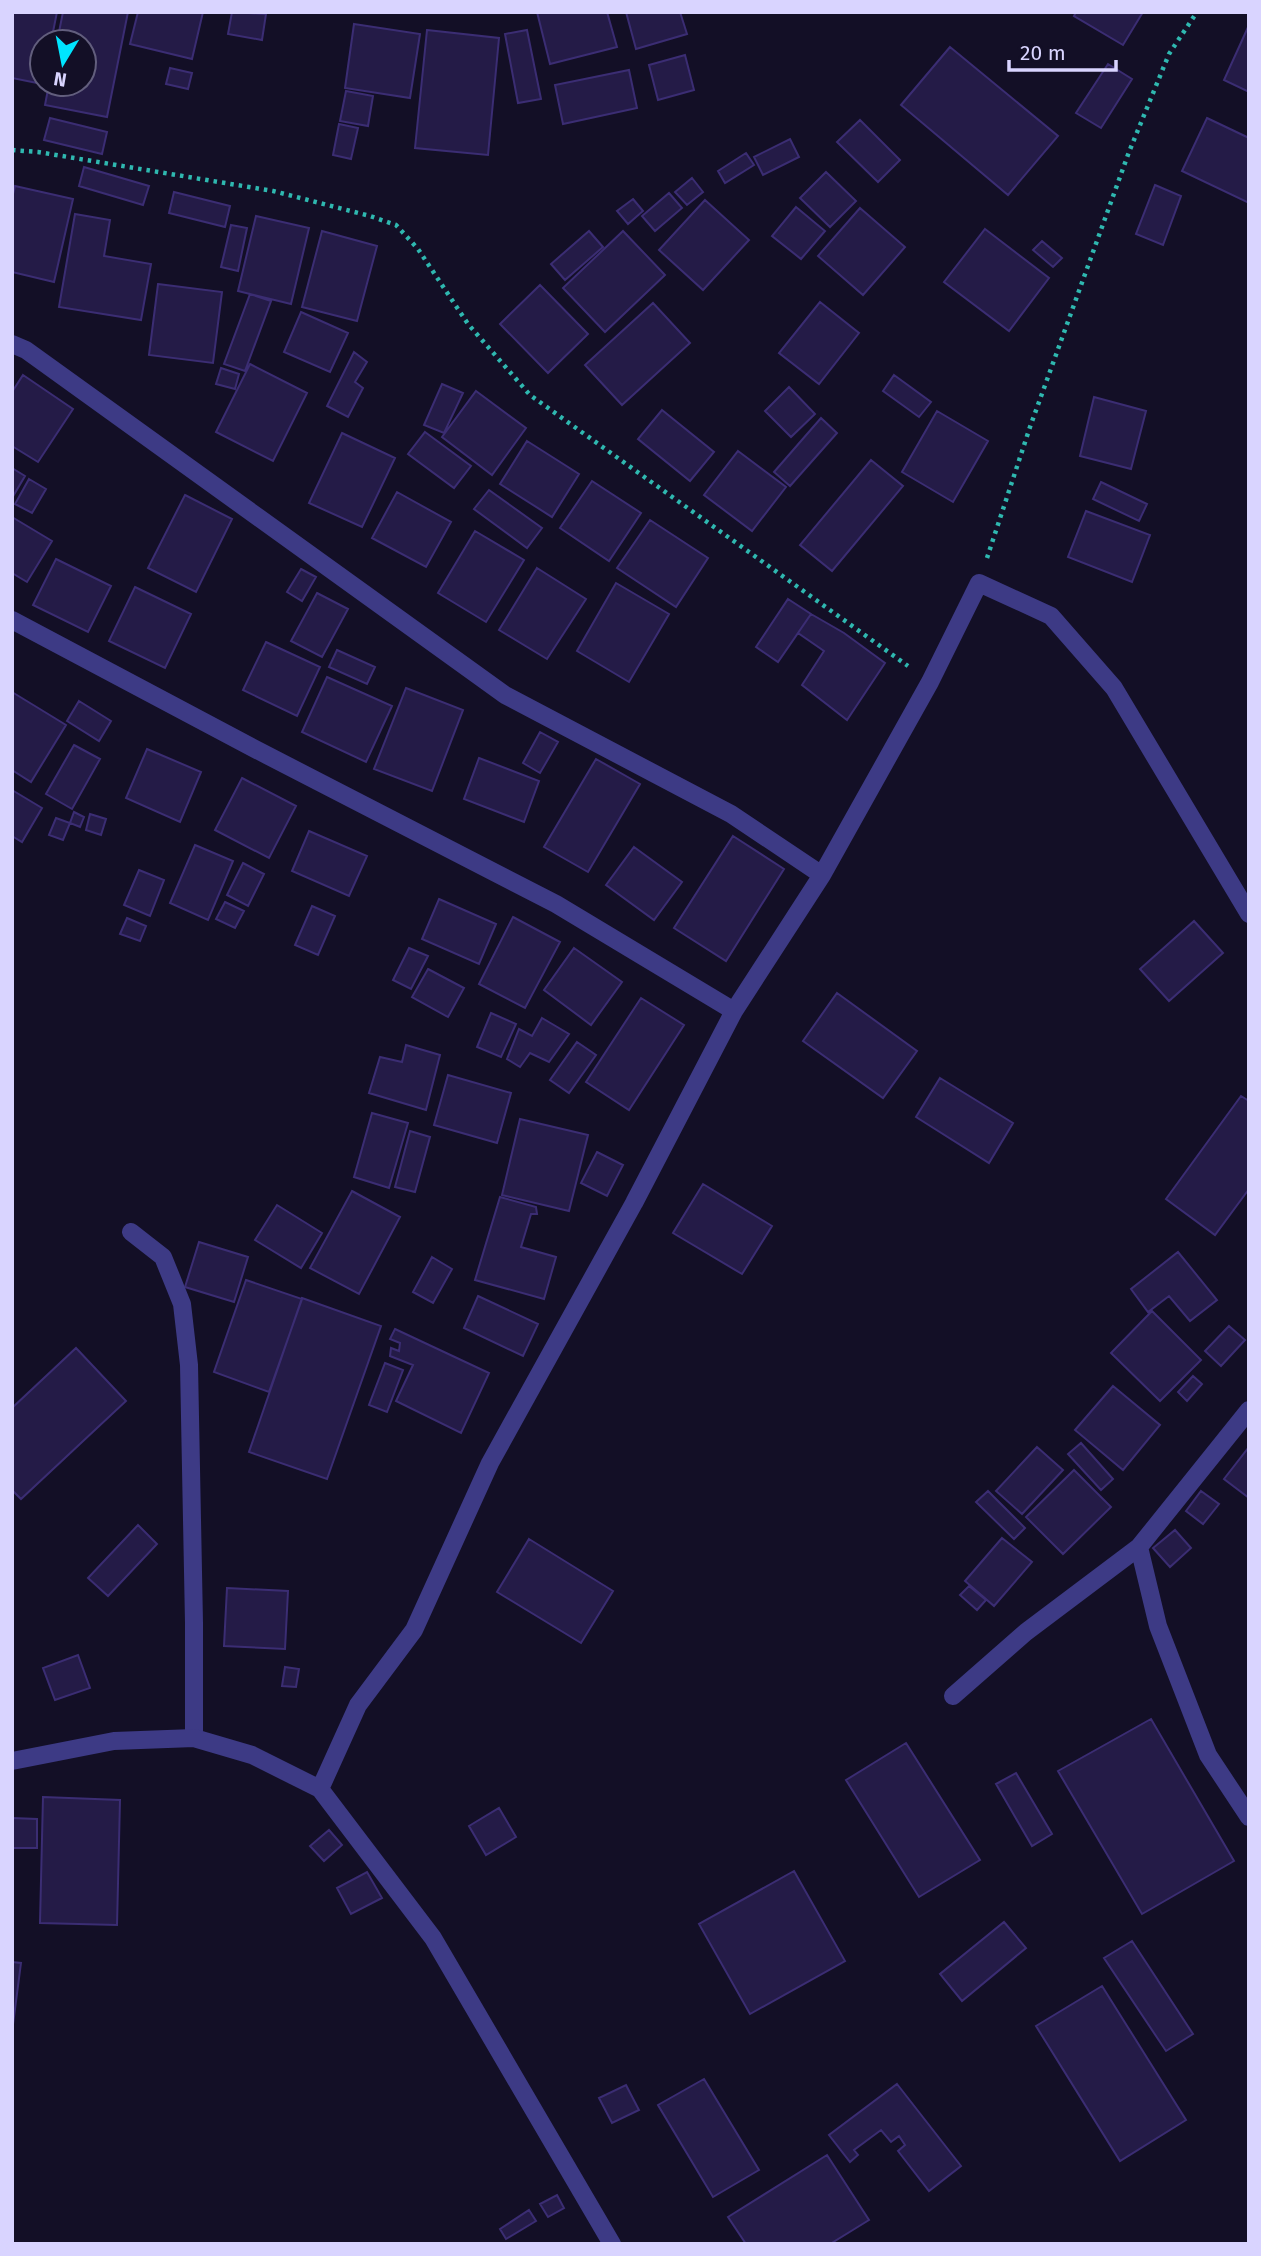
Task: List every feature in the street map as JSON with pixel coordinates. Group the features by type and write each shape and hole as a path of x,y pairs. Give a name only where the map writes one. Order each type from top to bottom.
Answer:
{"street":[{"path":"12,344 26,350 505,695 732,814 822,875"},
{"path":"320,1788 358,1704 414,1630 490,1463 634,1203 734,1011 822,875 930,682 979,583 1051,615 1114,688 1249,914"},
{"path":"12,620 556,904 734,1011"},
{"path":"131,1232 163,1257 182,1304 190,1379 194,1738"},
{"path":"953,1696 1026,1632 1139,1547 1249,1410"},
{"path":"1139,1547 1158,1626 1208,1755 1249,1817"},
{"path":"12,1761 114,1741 194,1738 252,1755 320,1788 433,1938 612,2244"}],"path":[{"path":"979,583 1030,427 1129,152 1169,54 1197,12"},
{"path":"12,150 273,191 370,215 396,225 418,249 468,324 530,395 930,682"}],"building":[{"path":"12,12 57,12 54,28 28,28 28,81 12,78"},
{"path":"63,12 128,12 107,117 45,105 46,98 98,98 98,28 60,28"},
{"path":"138,12 203,12 192,59 130,44"},
{"path":"232,12 266,14 262,40 228,34"},
{"path":"537,12 607,12 617,47 550,64"},
{"path":"626,12 680,12 687,34 636,49"},
{"path":"1076,12 1143,12 1123,45 1074,16"},
{"path":"354,24 420,34 410,98 345,88"},
{"path":"1249,25 1249,92 1224,80"},
{"path":"427,30 499,38 488,155 415,148"},
{"path":"527,30 541,99 518,103 505,34"},
{"path":"950,47 1058,136 1008,195 901,105"},
{"path":"685,55 694,90 658,100 649,65"},
{"path":"1108,64 1132,79 1101,128 1076,113"},
{"path":"170,68 192,73 188,89 166,84"},
{"path":"629,70 637,108 563,124 555,85"},
{"path":"346,91 373,96 368,126 340,121"},
{"path":"50,118 107,132 102,154 44,140"},
{"path":"1207,118 1249,138 1249,203 1182,171"},
{"path":"860,120 900,160 878,182 837,142"},
{"path":"339,124 358,128 351,159 333,155"},
{"path":"790,139 799,157 763,175 754,157"},
{"path":"746,153 754,165 725,183 718,171"},
{"path":"84,167 149,186 143,205 79,186"},
{"path":"826,172 856,201 830,227 800,198"},
{"path":"692,178 703,192 687,205 675,192"},
{"path":"1155,185 1181,196 1163,245 1136,234"},
{"path":"15,186 73,199 54,282 12,272 12,198"},
{"path":"174,192 230,206 225,227 169,213"},
{"path":"669,193 682,208 655,231 642,216"},
{"path":"633,199 643,211 628,224 617,211"},
{"path":"705,200 749,240 703,290 659,250"},
{"path":"796,207 825,231 801,259 772,236"},
{"path":"860,208 905,247 863,295 818,256"},
{"path":"75,214 110,220 104,256 151,264 141,320 59,307"},
{"path":"256,216 309,228 291,304 238,291"},
{"path":"231,225 247,228 238,271 221,267"},
{"path":"985,229 1049,278 1009,331 944,282"},
{"path":"322,231 377,246 357,321 302,307"},
{"path":"589,231 603,247 565,280 551,264"},
{"path":"623,231 665,275 605,332 563,288"},
{"path":"1042,241 1062,258 1053,267 1033,250"},
{"path":"158,284 222,292 213,363 149,355"},
{"path":"540,285 588,334 548,373 500,324"},
{"path":"250,294 271,301 245,371 224,364"},
{"path":"820,302 859,333 819,384 779,353"},
{"path":"653,303 690,343 622,405 585,365"},
{"path":"301,312 348,333 330,372 284,352"},
{"path":"354,352 367,362 355,382 363,388 348,417 327,406"},
{"path":"250,364 307,393 273,461 216,432"},
{"path":"221,368 239,374 235,389 216,384"},
{"path":"23,375 73,409 38,462 12,446 12,392"},
{"path":"894,375 931,402 919,417 883,391"},
{"path":"442,384 463,393 444,433 424,425"},
{"path":"789,387 815,414 791,437 765,411"},
{"path":"476,391 526,428 492,475 442,437"},
{"path":"1094,397 1146,411 1131,469 1080,456"},
{"path":"662,410 714,452 690,481 638,439"},
{"path":"937,411 988,441 953,502 902,472"},
{"path":"821,418 837,433 790,486 774,472"},
{"path":"425,432 471,466 454,488 408,454"},
{"path":"342,433 395,458 362,527 309,503"},
{"path":"527,441 579,474 552,517 500,484"},
{"path":"738,451 786,487 752,531 704,495"},
{"path":"871,460 903,486 832,571 800,545"},
{"path":"12,468 25,476 12,498"},
{"path":"29,479 46,489 32,513 15,504"},
{"path":"592,481 641,513 609,561 560,528"},
{"path":"1101,482 1147,504 1139,521 1093,499"},
{"path":"489,490 542,528 527,548 474,509"},
{"path":"397,492 451,522 426,567 372,538"},
{"path":"185,495 232,519 196,592 148,568"},
{"path":"1086,511 1150,535 1132,582 1068,557"},
{"path":"12,517 52,541 27,582 12,573"},
{"path":"650,520 708,558 676,607 617,568"},
{"path":"475,531 524,560 486,622 438,593"},
{"path":"56,559 111,586 88,632 33,605"},
{"path":"537,568 586,599 547,659 499,630"},
{"path":"301,569 316,577 302,601 287,592"},
{"path":"616,583 669,614 629,682 577,651"},
{"path":"135,587 191,614 165,668 109,641"},
{"path":"317,593 348,609 322,657 291,641"},
{"path":"788,599 811,614 778,662 756,647"},
{"path":"811,614 844,633 885,663 847,720 802,685 824,651 798,633"},
{"path":"266,642 320,667 297,716 243,690"},
{"path":"337,650 375,667 367,684 329,667"},
{"path":"327,677 392,706 366,762 302,732"},
{"path":"406,688 463,710 432,791 374,769"},
{"path":"12,692 66,725 31,782 12,770"},
{"path":"79,701 111,721 99,741 67,721"},
{"path":"540,732 558,742 540,773 523,763"},
{"path":"74,745 100,759 72,809 46,794"},
{"path":"147,749 201,772 180,822 126,798"},
{"path":"479,758 539,781 524,822 464,799"},
{"path":"596,759 640,784 588,872 544,847"},
{"path":"242,778 296,806 269,858 215,830"},
{"path":"12,790 42,808 22,842 12,836"},
{"path":"74,812 84,817 80,827 70,823"},
{"path":"90,814 106,819 101,835 86,830"},
{"path":"56,818 70,823 63,840 49,835"},
{"path":"309,831 367,856 349,896 292,871"},
{"path":"733,836 784,869 726,961 674,928"},
{"path":"195,845 233,861 208,920 170,903"},
{"path":"634,847 682,882 654,920 606,885"},
{"path":"243,863 264,874 248,906 227,895"},
{"path":"139,870 164,880 150,916 124,905"},
{"path":"439,899 496,924 479,964 422,939"},
{"path":"225,902 244,911 235,928 216,919"},
{"path":"312,906 335,916 318,955 295,945"},
{"path":"513,917 560,942 525,1008 479,984"},
{"path":"127,918 146,926 140,941 120,934"},
{"path":"1194,921 1223,953 1169,1001 1140,969"},
{"path":"409,948 428,956 411,989 393,980"},
{"path":"574,948 622,982 591,1025 544,990"},
{"path":"428,969 464,988 448,1017 412,997"},
{"path":"837,993 917,1051 883,1098 803,1041"},
{"path":"641,998 684,1025 629,1110 586,1082"},
{"path":"491,1013 516,1024 501,1057 477,1047"},
{"path":"542,1018 569,1034 549,1062 530,1053 520,1067 507,1059 519,1029 532,1036"},
{"path":"577,1042 596,1055 569,1093 550,1080"},
{"path":"406,1045 440,1055 426,1110 369,1093 380,1057 402,1062"},
{"path":"448,1075 511,1093 497,1143 434,1125"},
{"path":"940,1078 1013,1123 989,1163 916,1117"},
{"path":"1241,1096 1249,1101 1249,1189 1215,1235 1166,1199"},
{"path":"372,1113 408,1123 389,1188 354,1177"},
{"path":"520,1119 588,1135 569,1211 502,1195"},
{"path":"410,1131 430,1137 415,1192 395,1187"},
{"path":"597,1152 623,1165 607,1196 581,1183"},
{"path":"703,1184 772,1226 742,1274 673,1233"},
{"path":"352,1191 400,1217 359,1294 310,1268"},
{"path":"500,1197 536,1207 537,1214 531,1214 521,1247 556,1257 544,1299 475,1280"},
{"path":"277,1205 322,1233 301,1268 255,1240"},
{"path":"199,1242 248,1257 234,1302 185,1287"},
{"path":"1178,1252 1217,1300 1190,1321 1169,1296 1148,1312 1131,1289"},
{"path":"432,1257 452,1269 433,1303 413,1292"},
{"path":"246,1280 302,1299 269,1392 214,1372"},
{"path":"478,1296 538,1324 523,1356 464,1328"},
{"path":"302,1298 381,1326 327,1479 249,1452"},
{"path":"1152,1311 1201,1360 1160,1401 1111,1353"},
{"path":"1229,1326 1245,1340 1221,1366 1205,1351"},
{"path":"395,1329 489,1373 461,1433 396,1401 413,1365 390,1356 391,1348 399,1351 400,1343 390,1339"},
{"path":"76,1348 126,1401 21,1499 12,1490 12,1408"},
{"path":"385,1363 403,1370 387,1412 369,1405"},
{"path":"1193,1376 1202,1384 1187,1401 1178,1392"},
{"path":"1113,1386 1160,1425 1123,1470 1075,1430"},
{"path":"1081,1443 1113,1479 1101,1490 1068,1454"},
{"path":"1037,1447 1063,1470 1022,1514 996,1491"},
{"path":"1249,1447 1249,1498 1224,1479"},
{"path":"1074,1470 1111,1507 1063,1554 1026,1517"},
{"path":"988,1491 1025,1528 1014,1539 976,1502"},
{"path":"1201,1491 1219,1504 1203,1524 1186,1511"},
{"path":"138,1525 157,1544 108,1596 88,1578"},
{"path":"1175,1530 1191,1548 1170,1567 1153,1548"},
{"path":"1002,1538 1032,1562 994,1606 965,1581"},
{"path":"529,1539 613,1591 581,1643 497,1592"},
{"path":"969,1586 986,1600 977,1610 960,1595"},
{"path":"227,1588 288,1591 285,1649 224,1646"},
{"path":"78,1655 90,1688 55,1700 43,1668"},
{"path":"285,1667 299,1669 296,1687 282,1686"},
{"path":"1151,1719 1234,1861 1142,1914 1058,1771"},
{"path":"906,1743 980,1860 919,1897 846,1780"},
{"path":"1016,1773 1052,1834 1032,1846 996,1784"},
{"path":"43,1797 120,1800 117,1925 40,1923"},
{"path":"499,1808 516,1837 486,1855 469,1826"},
{"path":"12,1818 37,1819 37,1848 12,1848"},
{"path":"329,1830 342,1845 324,1861 310,1846"},
{"path":"794,1871 845,1961 750,2014 699,1924"},
{"path":"367,1872 382,1898 351,1914 337,1888"},
{"path":"1004,1922 1026,1948 962,2001 940,1974"},
{"path":"1132,1941 1193,2034 1166,2051 1104,1958"},
{"path":"12,1962 21,1963 12,2032"},
{"path":"1102,1986 1186,2120 1120,2161 1036,2026"},
{"path":"704,2079 759,2170 713,2197 658,2105"},
{"path":"897,2084 961,2166 929,2191 898,2151 905,2145 899,2136 891,2142 881,2130 854,2150 858,2155 850,2162 829,2135"},
{"path":"626,2085 639,2110 612,2123 599,2098"},
{"path":"827,2155 869,2220 830,2244 746,2244 728,2217"},
{"path":"557,2195 564,2208 548,2217 540,2204"},
{"path":"529,2210 536,2221 506,2239 500,2229"}]}
